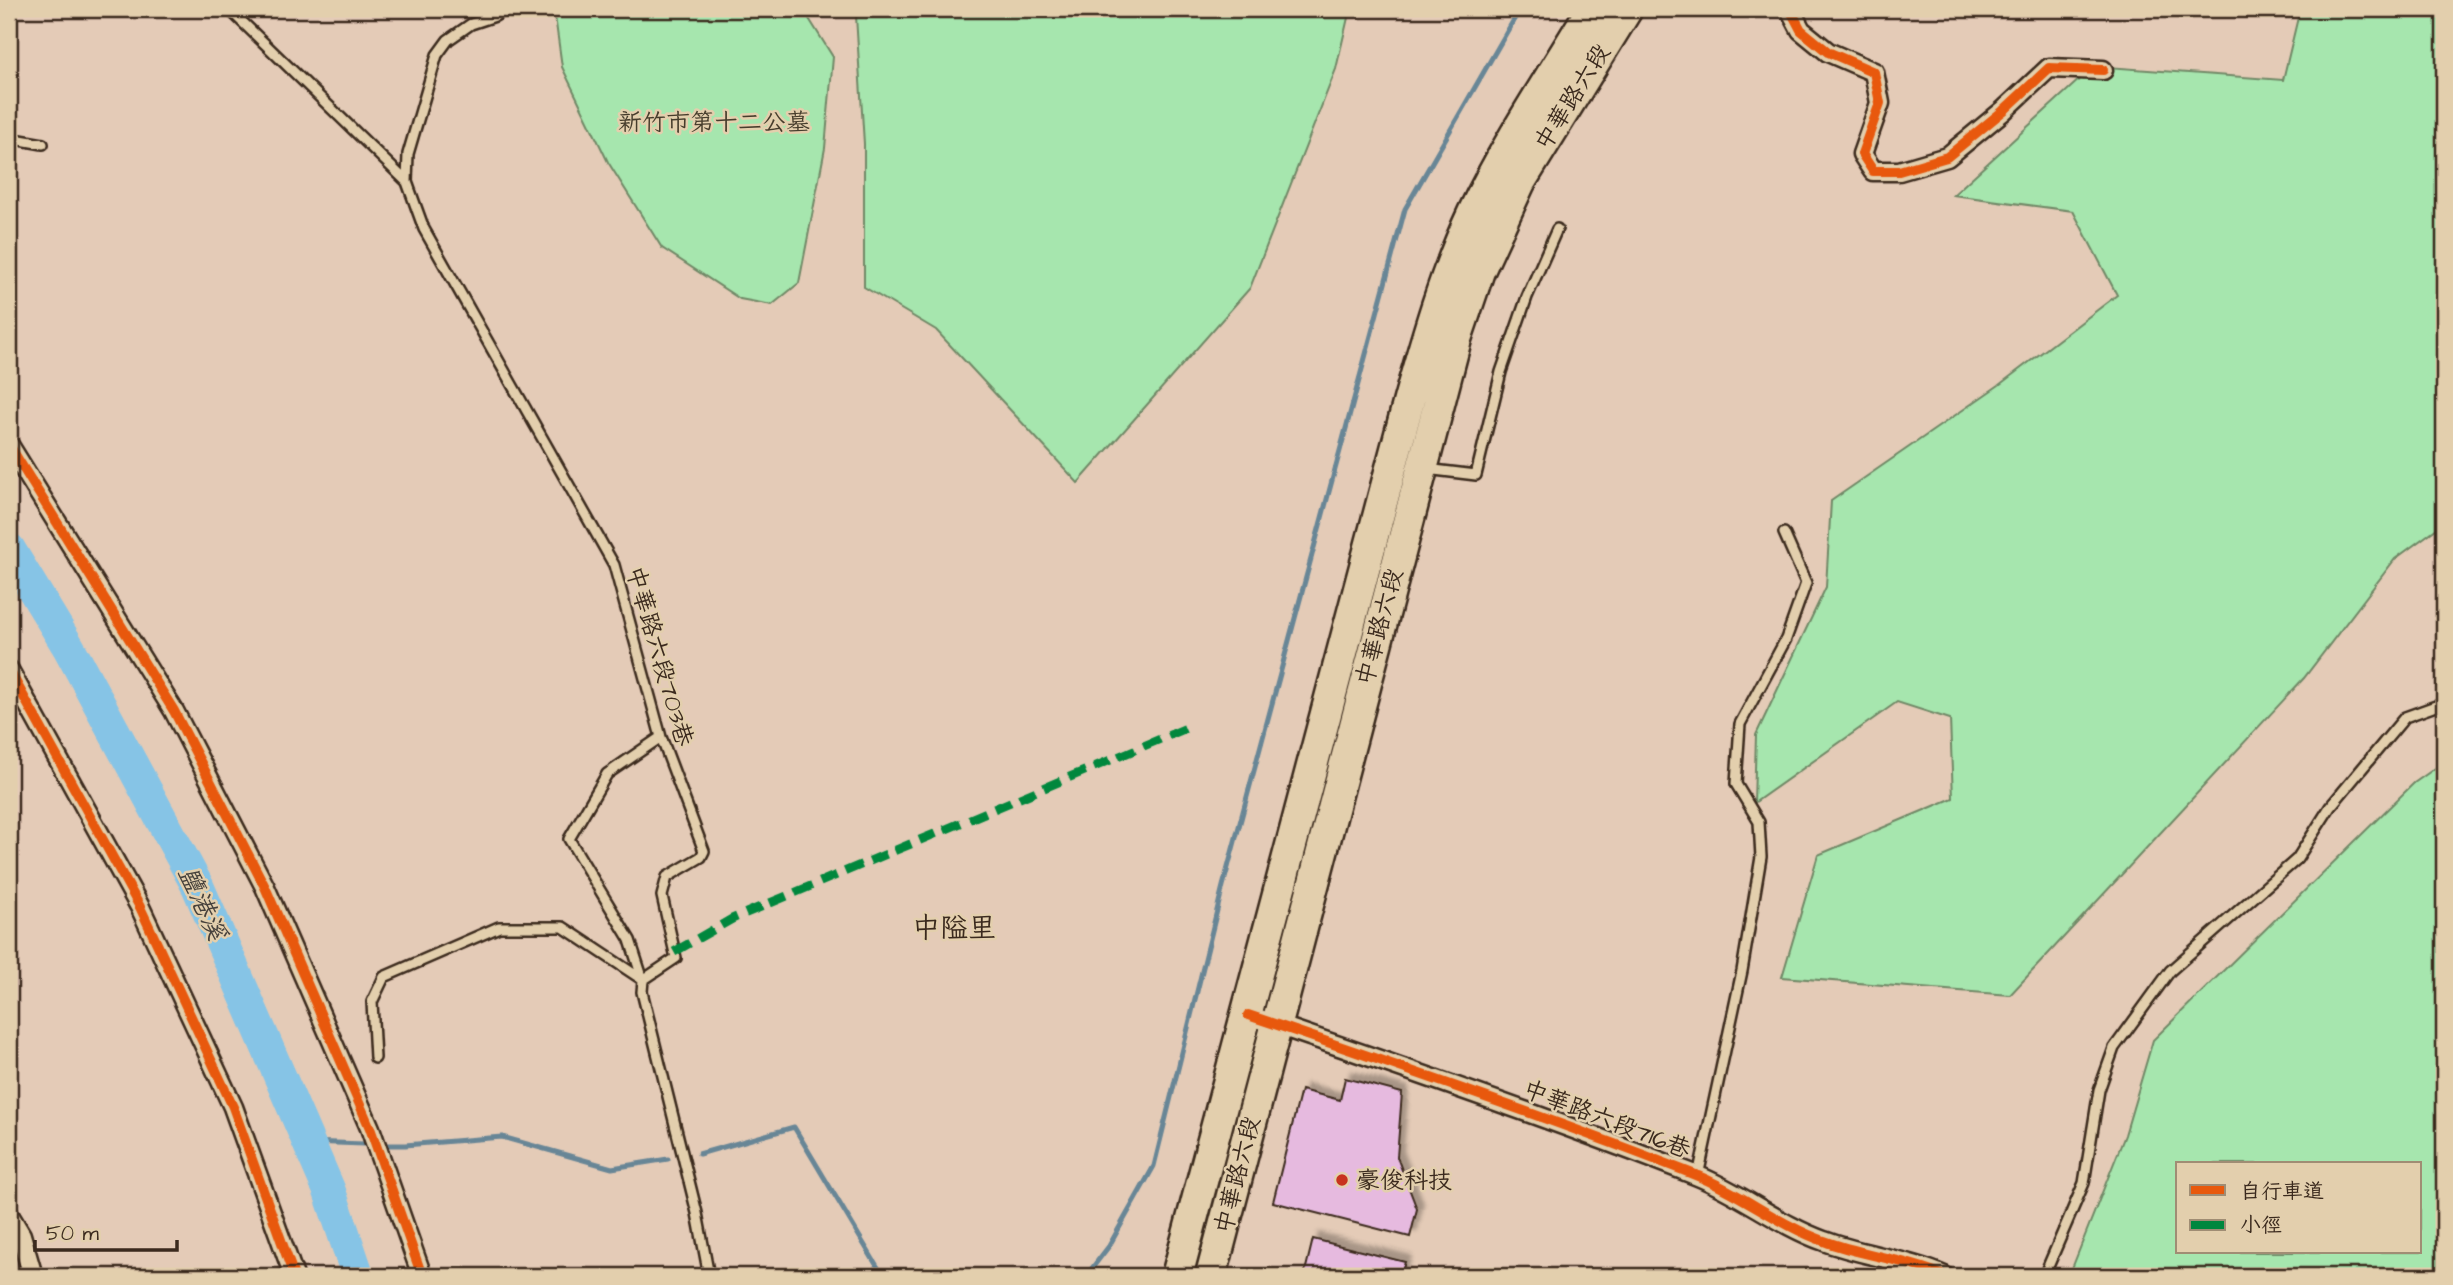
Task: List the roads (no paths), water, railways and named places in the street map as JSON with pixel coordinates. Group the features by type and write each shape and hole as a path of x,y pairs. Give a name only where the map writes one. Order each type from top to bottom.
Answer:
{"main road":[{"name":"中華路六段","path":"1211,1276 1262,1019 1409,401 1439,295 1474,212 1494,173 1592,9"},
{"name":"中華路六段","path":"1177,1276 1262,1019 1456,338 1479,271 1520,182 1627,9"}],"street":[{"path":"1790,9 1801,30 1828,52 1874,72 1880,103 1861,154 1873,171 1899,171 1947,157 2003,111 2049,68 2103,70"},
{"path":"9,445 174,711 265,887 370,1128 422,1276"},
{"path":"9,670 140,907 233,1107 293,1276"},
{"name":"中華路六段716巷","path":"1262,1019 1513,1106 1698,1176 1717,1184 1778,1220 1824,1241 1944,1276"},
{"path":"9,1215 21,1235 33,1276"}],"lane":[{"path":"229,9 407,182"},
{"path":"407,182 408,154 436,55 448,40 471,24 495,16 506,9"},
{"path":"9,138 43,144"},
{"name":"中華路六段703巷","path":"407,182 424,229 614,565 661,737 704,851 701,857 667,877 662,896 676,958 643,980"},
{"path":"1420,468 1476,475 1501,372 1527,297 1557,229"},
{"path":"1698,1176 1742,971 1761,857 1759,822 1736,784 1740,724 1786,639 1806,583 1784,534"},
{"path":"2044,1276 2084,1182 2099,1090 2114,1048 2170,971 2297,859 2330,807 2405,717 2444,703"},
{"path":"661,737 607,774 569,839 631,940 643,980 642,992 698,1213 709,1276"},
{"path":"376,1058 372,1002 384,976 499,927 562,927 643,980"}],"waterway":[{"path":"1086,1276 1109,1246 1154,1166 1223,886 1405,209 1520,9"},
{"name":"鹽港溪","path":"9,549 69,648 198,887 329,1190 358,1276"},
{"path":"699,1154 794,1127 883,1276"},
{"path":"387,1145 502,1137 612,1168 668,1159"},
{"path":"309,1142 364,1144"}],"place":[{"name":"豪俊科技","path":"1342,1180"}],"district":[{"name":"中隘里","path":"954,927"}],"park label":[{"name":"新竹市第十二公墓","path":"714,122"}]}
